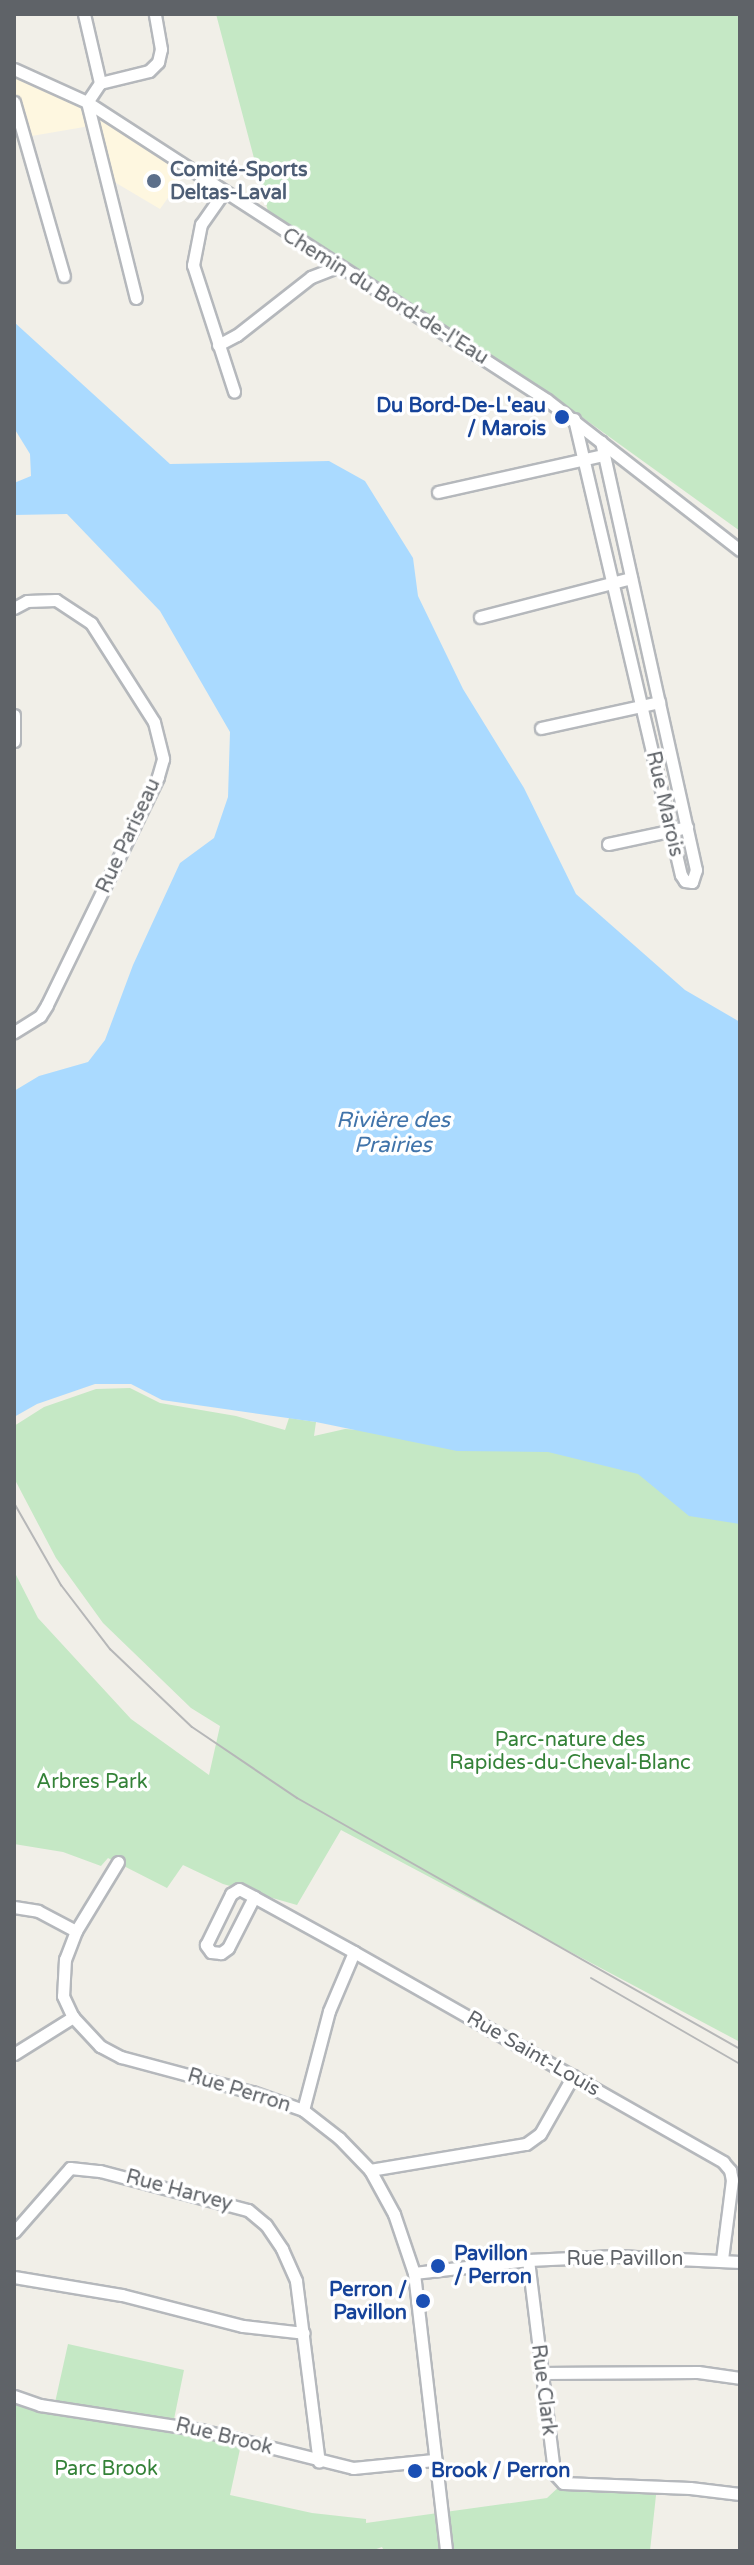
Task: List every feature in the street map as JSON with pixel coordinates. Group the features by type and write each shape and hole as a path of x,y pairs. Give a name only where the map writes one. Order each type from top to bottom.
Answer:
{"street":[{"path":"84,14 94,46 100,83"},
{"path":"136,298 87,102 100,83 149,71 158,62 161,49 155,14"},
{"name":"Chemin du Bord-de-l'Eau","path":"14,69 87,102 313,252 574,419 740,550"},
{"path":"14,102 64,276"},
{"path":"223,193 201,224 193,265 234,391"},
{"path":"311,277 313,252"},
{"path":"218,345 237,335 311,277 337,267"},
{"name":"Rue Marois","path":"574,419 681,875 685,881 692,882 696,870 601,441"},
{"path":"438,492 604,455"},
{"path":"480,617 631,578"},
{"name":"Rue Pariseau","path":"14,608 27,601 56,600 91,623 154,722 163,759 158,777 47,1005 40,1016 14,1032"},
{"path":"541,728 659,702"},
{"path":"14,715 17,729 14,741"},
{"path":"608,844 687,827"},
{"name":"Rue Perron","path":"118,1862 76,1931 65,1959 63,1996 73,2017 100,2046 121,2057 252,2092 303,2110 339,2138 370,2170 394,2214 414,2273 446,2551"},
{"path":"239,1889 254,1897 228,1948 211,1952 206,1945 231,1894 239,1889"},
{"name":"Rue Saint-Louis","path":"254,1897 723,2162 730,2170 722,2259"},
{"path":"14,1907 38,1911 76,1931"},
{"path":"303,2110 329,2011 354,1952"},
{"path":"14,2054 73,2017"},
{"path":"370,2170 526,2144 540,2134 573,2076"},
{"name":"Rue Harvey","path":"14,2232 70,2168 100,2171 248,2210 266,2225 282,2249 296,2281 319,2462"},
{"name":"Rue Pavillon","path":"414,2273 528,2260 616,2256 740,2262"},
{"name":"Rue Clark","path":"528,2260 554,2473 563,2483 690,2488 740,2494"},
{"path":"14,2277 122,2295 243,2326 304,2333"},
{"path":"540,2373 651,2371 740,2378"},
{"name":"Rue Brook","path":"14,2396 40,2405 201,2430 319,2462 353,2468 434,2460"}],"shaded area":[{"path":"14,69 87,102 187,171 160,209 106,177 90,126 14,139"}],"green space":[{"path":"216,14 740,14 740,531 579,415 269,215"},
{"name":"Parc-nature des Rapides-du-Cheval-Blanc","path":"130,1388 160,1403 236,1416 285,1430 289,1418 316,1422 314,1436 345,1429 433,1435 740,1410 740,2042 341,1830 297,1905 223,1884 183,1865 167,1888 108,1858 101,1866 63,1852 14,1844 14,1571 38,1618 131,1719 209,1775 220,1726 191,1708 103,1623 56,1558 14,1478 14,1426 44,1407 96,1389"},
{"name":"Parc Brook","path":"68,2344 184,2370 173,2424 242,2440 230,2495 312,2513 366,2519 366,2523 547,2498 563,2483 657,2486 650,2551 384,2551 382,2547 371,2551 14,2551 14,2396 54,2407"}],"water":[{"name":"Rivière des Prairies","path":"14,322 170,464 329,461 365,481 413,558 418,596 463,689 524,788 576,894 685,990 740,1022 740,1524 689,1516 638,1474 548,1452 457,1451 316,1422 162,1400 131,1384 95,1384 37,1404 14,1417 14,1091 39,1076 88,1062 105,1040 133,965 180,863 214,838 228,797 230,732 160,611 67,514 14,515 14,483 31,476 30,454 14,428"}],"tram line":[{"path":"14,1503 61,1585 110,1649 192,1727 297,1798 740,2049"},
{"path":"591,1978 740,2064"}],"place":[{"name":"Comité-Sports Deltas-Laval","path":"154,181"},
{"name":"Du Bord-De-L'eau / Marois","path":"562,417"},
{"name":"Pavillon / Perron","path":"438,2266"},
{"name":"Perron / Pavillon","path":"423,2301"},
{"name":"Brook / Perron","path":"415,2471"}],"park label":[{"name":"Arbres Park","path":"92,1782"}]}
